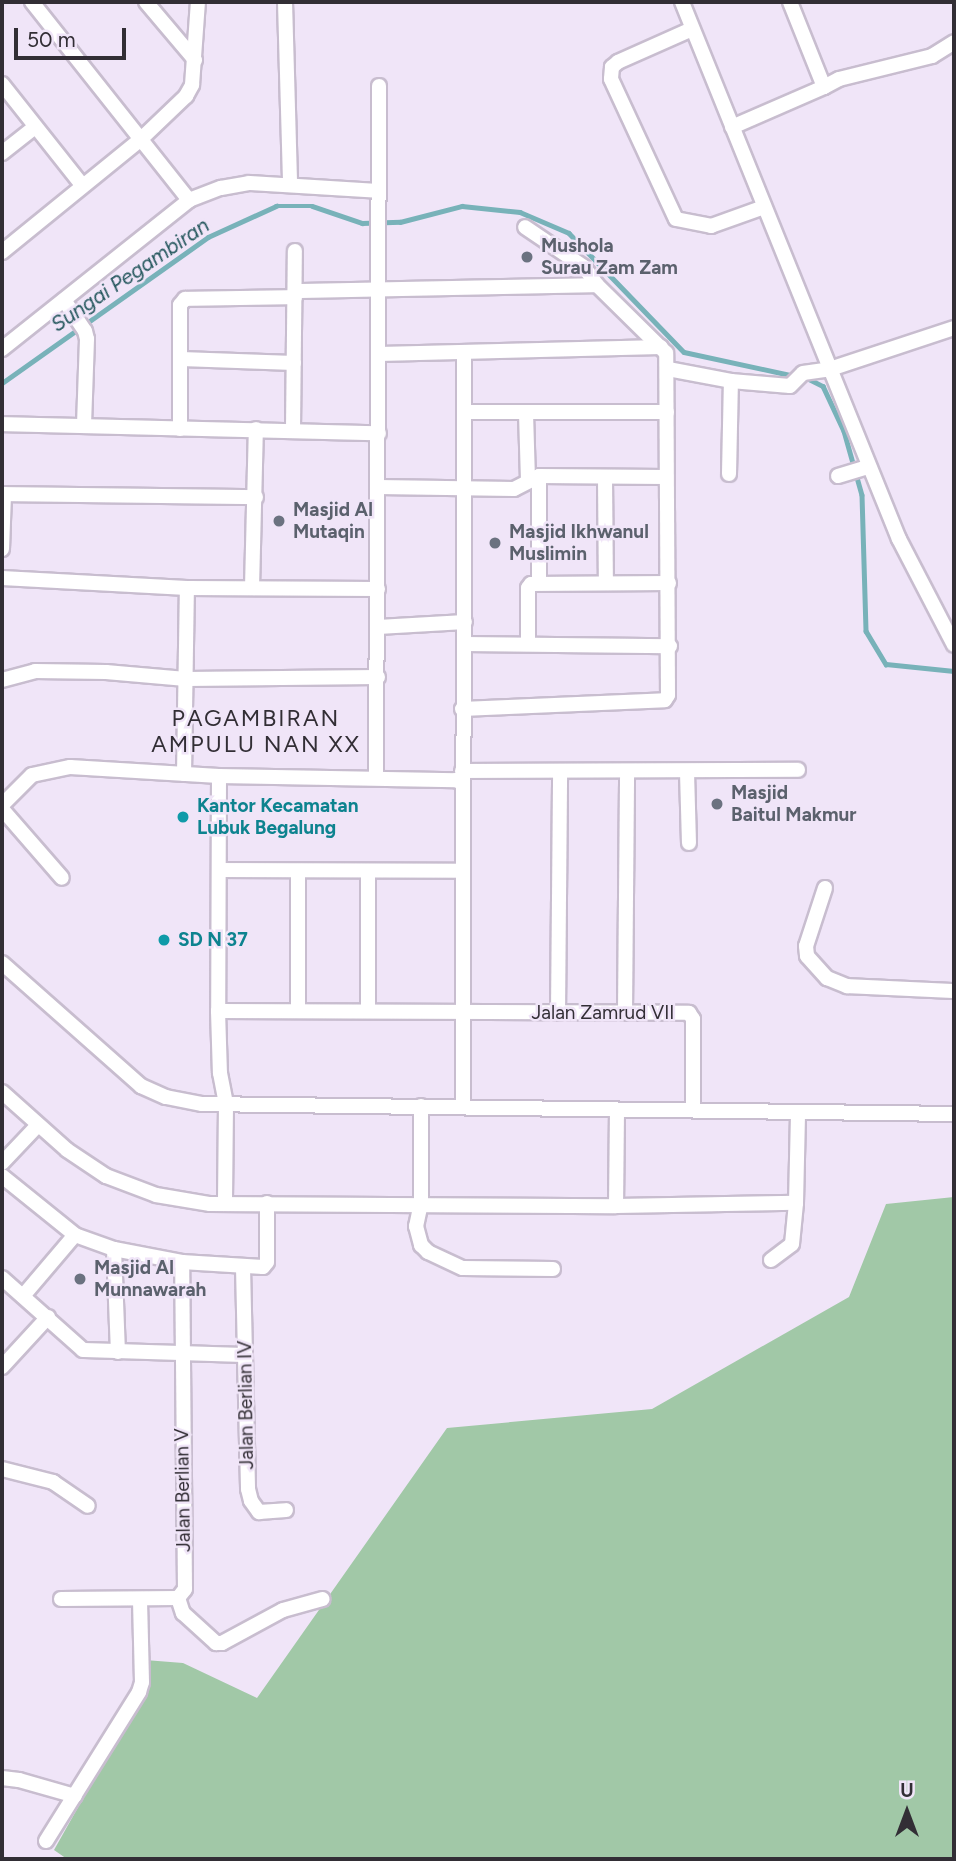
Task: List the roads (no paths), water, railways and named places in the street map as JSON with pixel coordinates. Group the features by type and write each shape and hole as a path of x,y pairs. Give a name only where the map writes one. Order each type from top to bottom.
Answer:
{"street":[{"path":"32,2 189,200"},
{"path":"146,2 195,60"},
{"path":"2,252 140,140 186,96 192,85 198,2"},
{"path":"285,2 290,183"},
{"path":"682,2 830,369 854,470 899,539 954,645"},
{"path":"790,2 824,87"},
{"path":"692,29 618,62 612,67 611,79 676,219 711,226 764,207"},
{"path":"732,127 839,79 932,56 954,42"},
{"path":"2,84 82,186"},
{"path":"376,778 379,86"},
{"path":"2,153 35,127"},
{"path":"2,349 189,200 221,188 249,183 290,183 379,194"},
{"path":"462,709 665,700 668,695 670,646 665,477 668,369 666,353 597,285 584,267 525,227"},
{"path":"293,429 295,251"},
{"path":"180,429 180,305 185,299 380,290 597,285"},
{"path":"64,300 85,331 84,426"},
{"path":"668,369 732,381 790,386 803,373 830,369 954,328"},
{"path":"379,354 661,347"},
{"path":"463,1106 464,352"},
{"path":"181,359 294,363"},
{"path":"729,474 732,381"},
{"path":"464,412 667,412"},
{"path":"526,413 539,582"},
{"path":"2,424 379,433"},
{"path":"252,588 256,429"},
{"path":"378,487 514,489 522,487 533,478 665,477"},
{"path":"605,478 607,583"},
{"path":"2,549 3,494 256,497"},
{"path":"2,578 187,588 378,589"},
{"path":"528,644 528,588 531,584 669,583"},
{"path":"184,774 187,588"},
{"path":"378,627 465,622"},
{"path":"465,644 670,646"},
{"path":"2,680 35,671 106,672 186,679 378,677"},
{"path":"62,878 2,807 32,775 48,769 70,767 219,776 456,780 462,777 560,771 626,773 798,770"},
{"path":"558,1013 560,771"},
{"path":"687,772 689,843"},
{"path":"625,1012 626,773"},
{"path":"219,776 218,1012 220,1073 226,1105 225,1204"},
{"path":"220,870 462,871"},
{"path":"298,871 298,1011"},
{"path":"368,871 368,1011"},
{"path":"825,888 806,946 807,956 827,978 847,986 954,991"},
{"path":"2,963 141,1086 166,1097 226,1105 954,1114"},
{"name":"Jalan Zamrud VII","path":"218,1012 689,1013 693,1109"},
{"path":"2,1092 37,1125 86,1163 132,1187 190,1202 616,1206 796,1203"},
{"path":"421,1106 421,1203 417,1236 428,1252 463,1268 553,1269"},
{"path":"616,1206 617,1111"},
{"path":"771,1260 792,1244 796,1203 798,1112"},
{"path":"2,1163 37,1125"},
{"path":"2,1176 75,1235 114,1249 182,1262 263,1268 267,1262 267,1203"},
{"path":"23,1296 75,1235"},
{"path":"114,1249 118,1352"},
{"name":"Jalan Berlian V","path":"178,1598 185,1589 180,1354 182,1262"},
{"name":"Jalan Berlian IV","path":"243,1267 248,1489 259,1512 286,1510"},
{"path":"2,1278 83,1350 245,1355"},
{"path":"2,1367 48,1317"},
{"path":"2,1469 53,1482 88,1506"},
{"path":"61,1599 178,1598 183,1613 216,1643 222,1643 283,1609 323,1599"},
{"path":"46,1841 139,1692 142,1682 140,1599"},
{"path":"2,1778 75,1796"}],"waterway":[{"name":"Sungai Pegambiran","path":"2,383 208,237 276,206 312,206 362,223 400,222 462,206 520,212 569,233 684,352 795,376"},
{"name":"Sungai Pegambiran","path":"807,378 823,386 844,431 862,495 866,631 886,664 954,671"}],"place":[{"name":"Mushola Surau Zam Zam","path":"527,257"},
{"name":"Masjid Al Mutaqin","path":"279,521"},
{"name":"Masjid Ikhwanul Muslimin","path":"495,543"},
{"name":"Masjid Baitul Makmur","path":"717,804"},
{"name":"Kantor Kecamatan Lubuk Begalung","path":"183,817"},
{"name":"SD N 37","path":"164,940"},
{"name":"Masjid Al Munnawarah","path":"80,1279"}],"district":[{"name":"PAGAMBIRAN AMPULU NAN XX","path":"256,731"}]}
